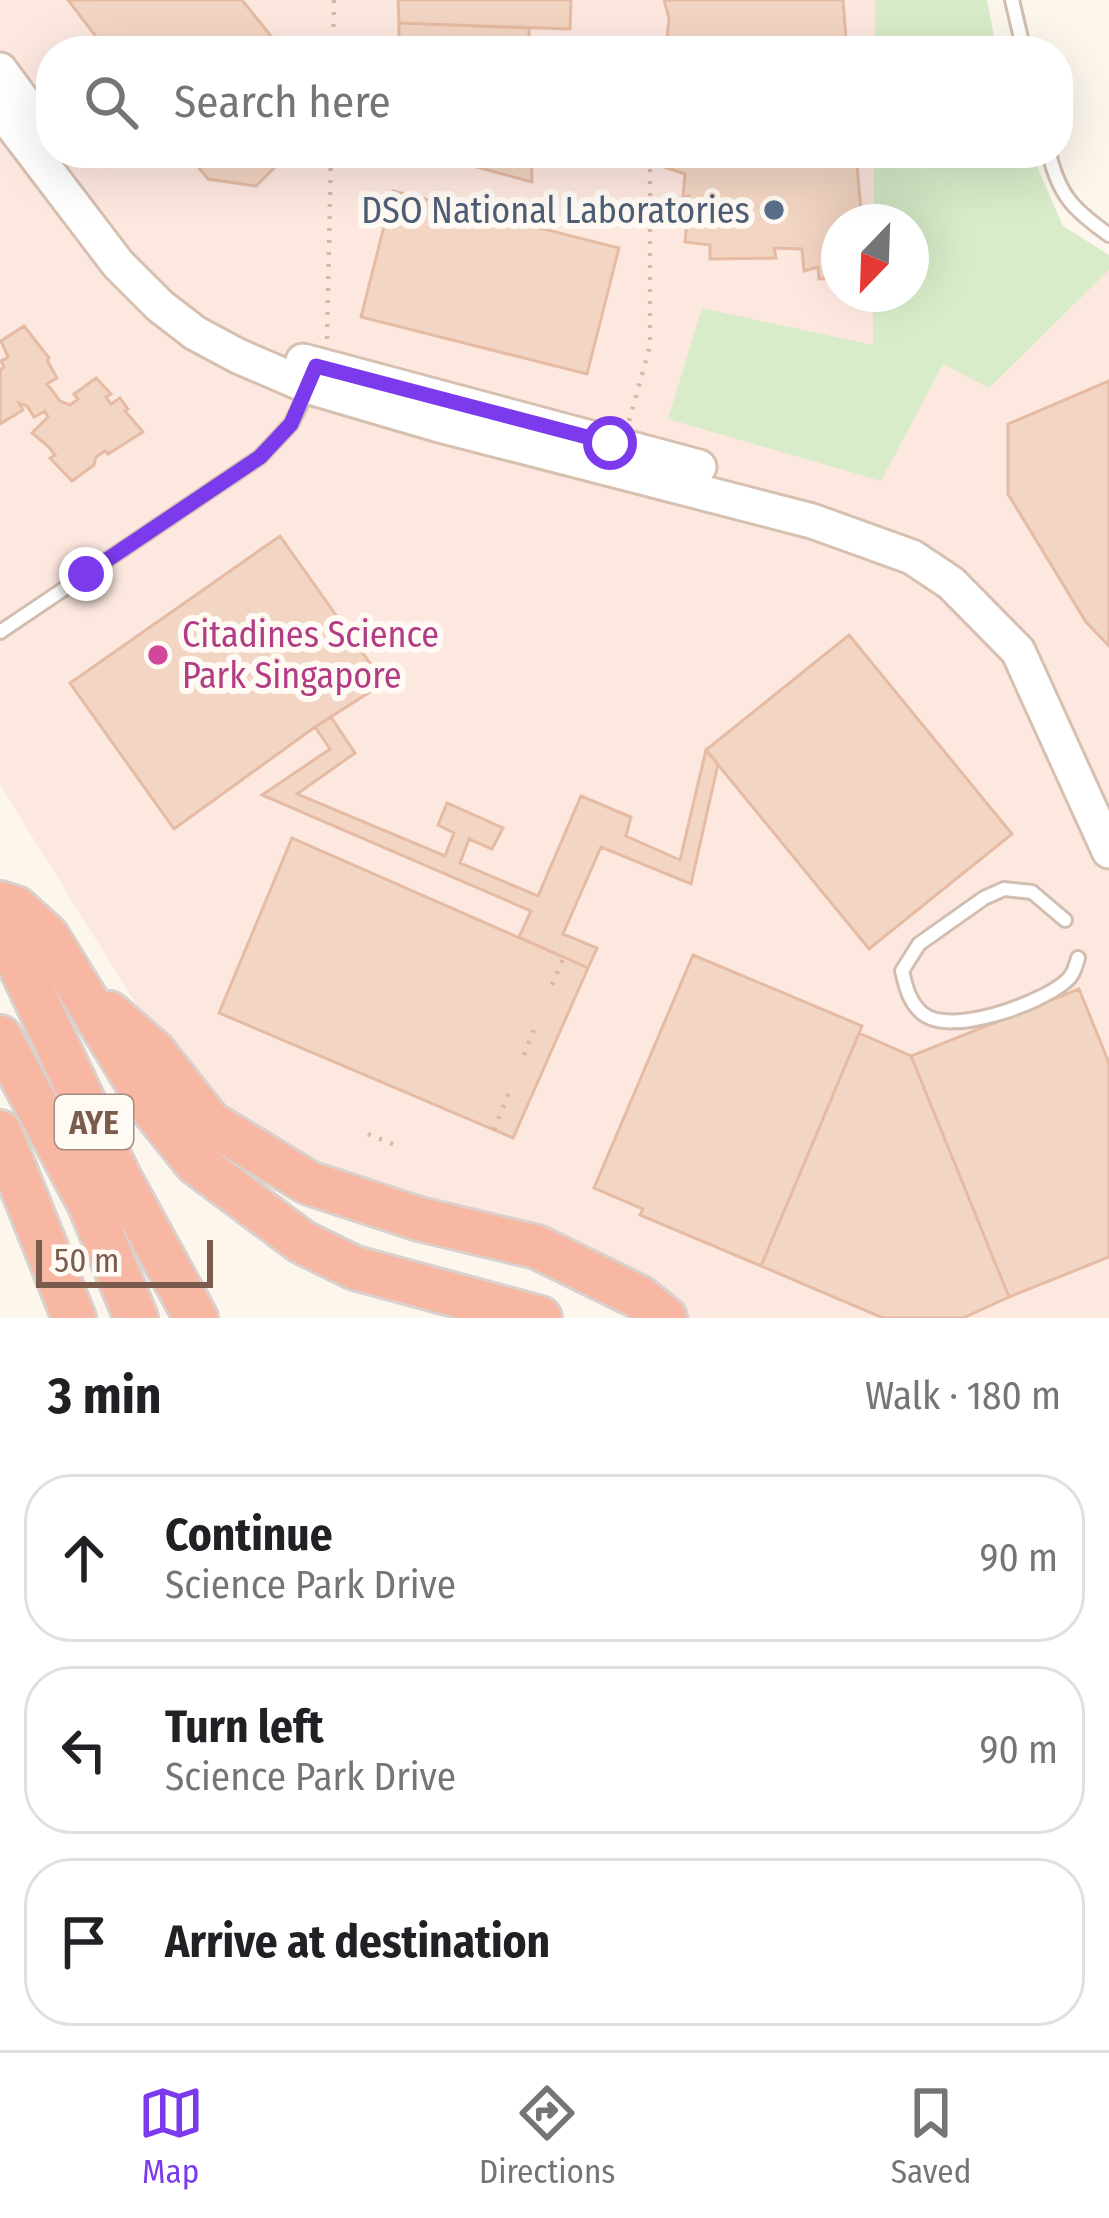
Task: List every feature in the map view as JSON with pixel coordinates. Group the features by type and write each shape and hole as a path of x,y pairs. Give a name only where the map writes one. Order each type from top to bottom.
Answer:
{"highway":[{"path":"0,903 16,908 47,936 154,1112 196,1163 302,1242 356,1268 540,1318"},
{"name":"AYE","path":"0,923 119,1177 196,1318"},
{"path":"77,984 154,1052 210,1123 309,1183 419,1219 537,1247 639,1297 665,1318"},
{"name":"AYE","path":"0,1036 90,1204 136,1318"},
{"path":"0,1132 74,1318"}],"main road":[{"path":"0,70 36,119"},
{"path":"0,109 36,156"},
{"path":"45,168 118,264 195,333 313,377 818,499 917,549 956,575 1029,640 1103,801 1109,851"},
{"path":"72,168 172,290 243,348"}],"lane":[{"path":"1012,0 1020,36"},
{"path":"1052,168 1075,212 1109,235"},
{"path":"0,632 260,457 291,424 313,377"},
{"path":"1065,920 1032,892 1004,889 984,898 919,944 902,971 908,996 925,1016 954,1025 1046,994 1074,972 1078,958"}],"path":[{"path":"333,36 334,0"},
{"path":"313,377 326,341 331,168"},
{"path":"627,427 650,346 650,168"},
{"path":"552,986 564,957"},
{"path":"524,1054 536,1024"},
{"path":"494,1130 511,1087"},
{"path":"368,1134 400,1147"}],"shaded area":[{"path":"0,0 981,0 989,36 36,36 36,168 1021,168 1058,234 1109,260 1109,1318 682,1318 658,1304 327,1206 169,1057 0,785"}],"green space":[{"path":"875,0 987,0 994,36 875,36"},
{"path":"874,168 1038,168 1063,226 1109,255 1109,270 989,388 943,364 881,481 668,419 702,308 873,345 873,312 929,312 929,204 874,204"}],"building":[{"path":"68,0 242,0 271,36 96,36"},
{"path":"398,0 571,0 570,29 399,23"},
{"path":"664,0 843,0 846,36 667,36"},
{"path":"399,23 529,28 529,36 399,36"},
{"path":"199,168 274,168 256,186 208,179"},
{"path":"480,168 532,168 532,182"},
{"name":"DSO National Laboratories","path":"667,168 857,168 860,204 821,204 819,279 818,267 804,271 802,249 774,248 776,258 710,259 710,245 685,242 689,196 683,197 685,174"},
{"path":"393,191 619,248 587,374 361,317"},
{"path":"24,326 49,358 57,378 47,384 60,401 70,405 78,399 74,394 96,378 111,394 106,397 111,404 120,398 143,432 96,457 94,465 72,481 50,458 55,455 49,447 32,433 48,417 45,411 34,417 19,403 23,410 0,424 1,361 8,357 1,341"},
{"path":"1109,381 1109,646 1086,622 1008,494 1008,424"},
{"path":"280,536 384,683 174,829 70,683"},
{"path":"849,635 1012,834 869,949 706,750"},
{"path":"331,717 355,753 297,794 445,856 454,833 438,825 447,803 503,828 492,849 469,839 460,863 538,896 581,796 631,817 626,836 680,860 706,750 718,764 691,884 601,847 563,934 597,948 588,968 519,937 531,911 262,795 330,749 315,727"},
{"path":"292,838 588,968 513,1138 219,1013"},
{"path":"693,955 862,1026 761,1266 640,1215 643,1209 594,1188"},
{"path":"1079,989 1109,1063 1109,1257 1009,1297 911,1056"},
{"path":"859,1033 911,1056 1009,1297 963,1318 883,1318 761,1266"}],"place":[{"name":"DSO National Laboratories","path":"774,210"},
{"name":"Citadines Science Park Singapore","path":"158,655"}],"route":[{"path":"86,574 260,457 291,424 316,366 610,443"}]}
